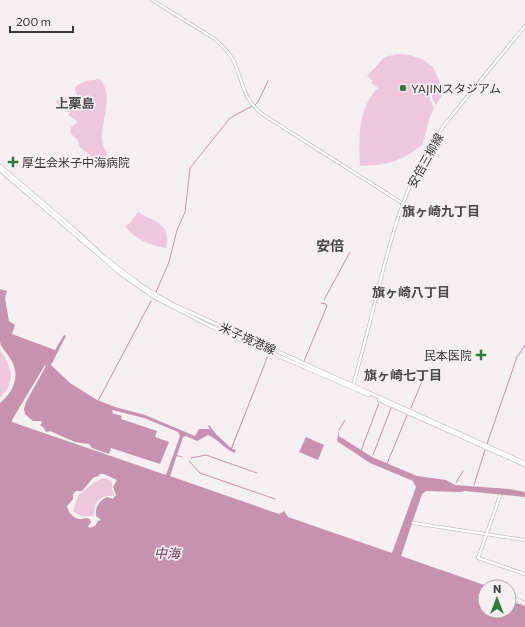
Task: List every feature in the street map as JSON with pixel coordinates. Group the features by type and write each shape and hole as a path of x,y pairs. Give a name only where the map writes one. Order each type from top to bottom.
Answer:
{"main road":[{"name":"米子境港線","path":"0,166 104,257 151,292 194,315 525,464"},
{"name":"米子境港線","path":"0,170 120,273 154,298 207,324 352,386"}],"street":[{"path":"152,0 215,39 223,46 231,56 235,65 245,96 258,112 402,203"},
{"name":"安倍三柳線","path":"352,386 393,230 402,203 415,175 437,135 457,108 525,26"},
{"path":"500,496 478,558 525,574"},
{"path":"413,524 525,540"}],"shaded area":[{"path":"397,54 409,55 422,59 433,67 440,83 444,88 444,92 436,105 432,98 432,91 430,90 430,100 434,108 422,145 393,162 360,166 359,145 363,115 371,96 378,88 371,83 373,81 367,76 385,57"},
{"path":"100,79 104,86 107,100 102,130 102,142 106,157 101,167 97,165 91,156 80,147 77,139 70,133 71,127 78,122 68,115 70,112 62,108 55,101 68,98 72,106 79,101 75,90 76,86 86,81"},
{"path":"138,212 160,224 164,228 167,240 166,248 143,241 129,231 125,226 130,223"},
{"path":"0,349 9,368 10,380 9,386 0,398"},
{"path":"104,478 112,481 114,496 105,496 96,503 94,516 81,516 74,512 78,495 100,479"}],"water":[{"name":"中海","path":"0,289 7,291 5,298 9,321 15,325 12,334 55,350 64,335 66,336 51,365 70,383 97,400 115,407 145,415 195,436 199,429 210,429 208,426 209,425 231,448 268,357 233,446 232,449 236,450 235,453 208,435 197,441 186,436 183,437 170,476 279,514 284,511 288,517 392,553 416,487 413,481 370,463 337,441 339,430 339,436 372,457 417,476 446,480 455,485 509,489 525,492 525,497 465,491 426,491 422,494 401,556 477,582 477,619 517,619 517,603 525,606 525,627 0,627 0,403 12,389 15,372 10,358 0,342","holes":["45,365 46,366 26,402 24,409 25,414 33,421 41,421 42,423 40,425 46,432 50,431 75,442 89,444 92,448 109,454 111,448 160,464 169,442 155,437 157,431 121,419 122,416 111,413 113,413 112,410 144,418 178,432 180,436 166,475 12,422","100,474 104,474 117,480 113,487 116,495 113,499 107,497 100,502 96,510 96,516 101,520 98,521 95,526 89,528 88,526 91,523 90,519 80,519 74,517 67,506 73,499 73,494 76,491 82,491 93,478"]},
{"path":"306,437 324,445 318,460 299,452"}],"waterway":[{"path":"255,105 258,102 268,81"},
{"path":"156,292 169,262 177,230 185,212 190,168 230,118 252,106"},
{"path":"324,300 350,252"},
{"path":"98,401 151,301"},
{"path":"304,361 327,306 326,304 321,303"},
{"path":"487,444 517,357 525,345"},
{"path":"411,408 425,374"},
{"path":"361,451 379,403"},
{"path":"373,455 391,408"},
{"path":"387,464 407,415"},
{"path":"339,430 345,420"},
{"path":"474,485 485,450"},
{"path":"175,455 182,457"},
{"path":"191,458 206,455 257,473"},
{"path":"189,461 200,473 275,499"},
{"path":"456,483 463,471"}],"place":[{"name":"YAJINスタジアム","path":"403,88"},
{"name":"厚生会米子中海病院","path":"13,162"},
{"name":"民本医院","path":"481,355"}],"district":[{"name":"上栗島","path":"75,103"},
{"name":"旗ヶ崎九丁目","path":"441,211"},
{"name":"安倍","path":"330,245"},
{"name":"旗ヶ崎八丁目","path":"411,292"},
{"name":"旗ヶ崎七丁目","path":"403,375"}]}
